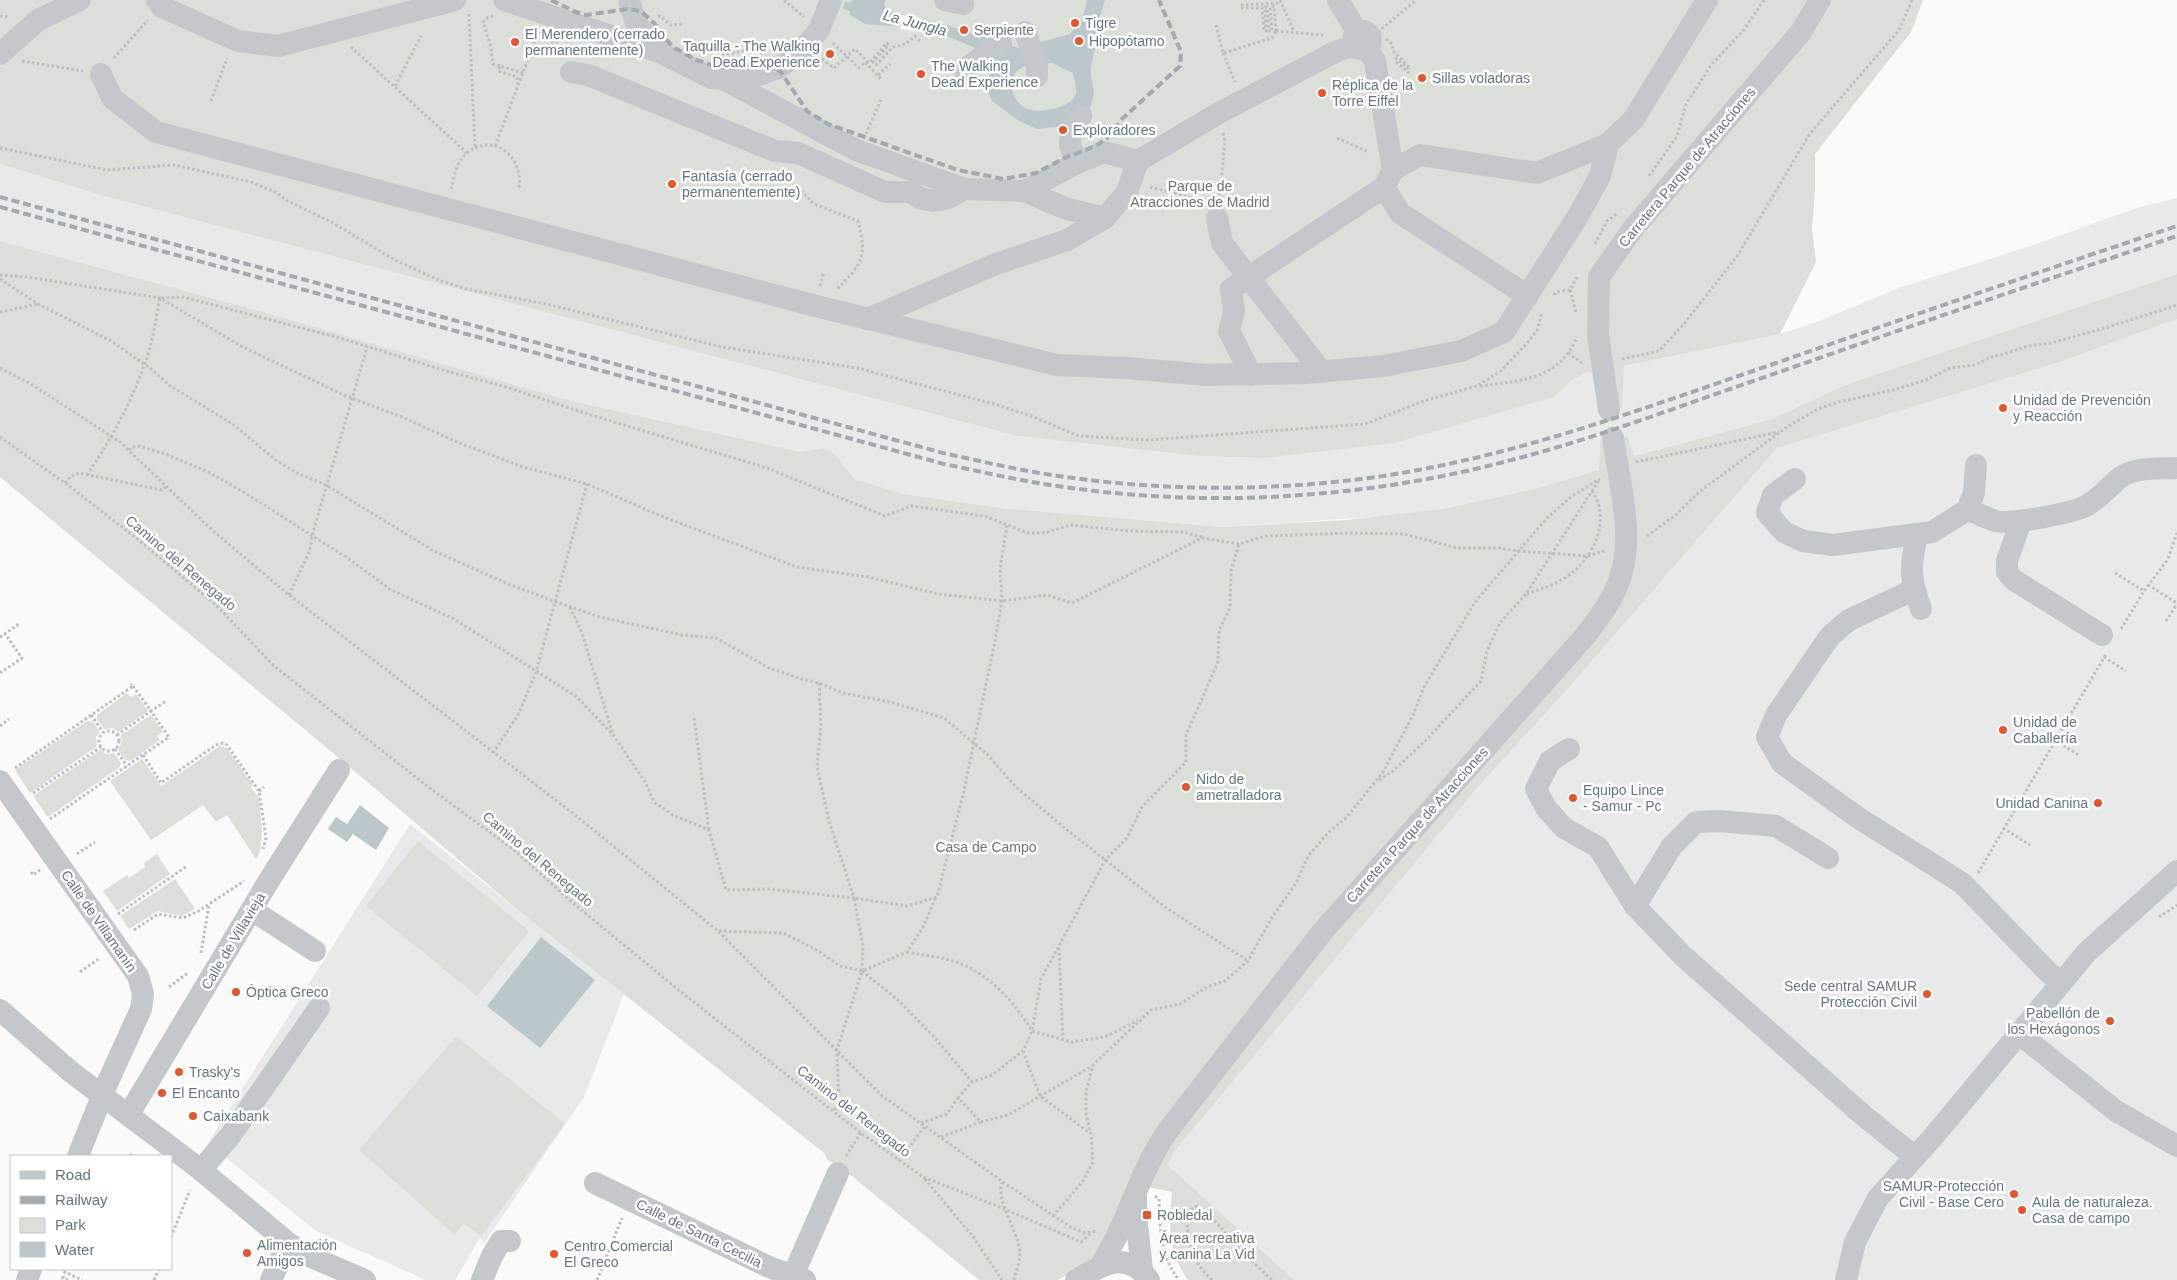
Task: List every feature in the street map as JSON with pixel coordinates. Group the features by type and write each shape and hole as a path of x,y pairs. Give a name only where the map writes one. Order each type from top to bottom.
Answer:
{"street":[{"path":"9,57 38,20 80,0"},
{"path":"504,0 546,14 576,16 659,52 711,78 723,79 752,77 782,65 806,46 819,30 832,0"},
{"path":"629,0 636,23 659,52"},
{"path":"1338,0 1368,40 1375,61 1390,174 1400,213 1528,296"},
{"path":"1251,375 1229,331 1234,312 1231,289 1390,174 1420,155 1537,173 1608,144 1633,120 1707,0"},
{"name":"Carretera Parque de Atracciones","path":"1609,410 1598,327 1599,277 1632,230 1801,32 1820,0"},
{"path":"160,3 234,39 278,46 335,31 462,5"},
{"path":"867,319 996,264 1067,240 1105,218 1126,192 1134,172 1219,114 1335,52 1368,40"},
{"path":"963,68 992,48"},
{"path":"571,72 588,75 776,151 809,157 885,192 910,192 920,198 933,201 949,198 965,189"},
{"path":"101,74 112,98 156,132 820,307 1057,365 1127,368 1206,375 1251,375 1383,366 1461,351 1504,332 1578,216 1600,176 1608,144"},
{"path":"723,79 859,151 965,189 1024,191 1067,209 1105,218"},
{"path":"1077,163 1070,145 1070,130 1082,116"},
{"path":"1024,191 1077,163 1104,152 1134,172"},
{"path":"1218,211 1222,243 1246,277 1321,371"},
{"name":"Carretera Parque de Atracciones","path":"1145,1275 1136,1215 1158,1144 1323,931 1586,635 1614,593 1624,565 1626,528 1624,464 1612,438"},
{"path":"1795,479 1773,495 1767,513 1784,532 1803,541 1833,545 1932,532 1967,510 1974,493 1976,465"},
{"path":"1967,510 1997,521 2021,521 2084,507 2101,497 2115,481 2127,474 2143,469 2177,468"},
{"path":"2021,521 2007,561 2007,572 2014,580 2110,639"},
{"path":"1917,534 1910,569 1917,600 1849,620 1830,636 1776,715 1768,737 1782,763 1857,817 1962,883 2047,971 2061,983"},
{"path":"1569,749 1550,761 1536,789 1546,808 1564,828 1598,847 1634,906 1683,956 1864,1116 1915,1157"},
{"name":"Calle de Villavieja","path":"130,1114 252,910 339,770"},
{"name":"Calle de Villamanín","path":"6,775 138,976 144,994 141,1009 102,1095 78,1155"},
{"path":"1634,906 1672,846 1696,822 1718,821 1776,826 1828,858"},
{"path":"1846,1280 1855,1242 1878,1198 2096,943 2177,871"},
{"path":"252,910 315,951"},
{"path":"201,1170 230,1136 319,1008"},
{"path":"0,1010 70,1072 130,1114 201,1170 288,1243 309,1256 365,1280"},
{"path":"2018,1033 2116,1111 2177,1146"},
{"path":"796,1278 840,1167"},
{"name":"Calle de Santa Cecilia","path":"595,1183 769,1267 796,1278"},
{"name":"Carretera Parque de Atracciones","path":"1090,1272 1115,1238 1143,1192"},
{"path":"482,1280 492,1256 501,1241 510,1241"},
{"path":"271,1280 288,1243"},
{"name":"Carretera Parque de Atracciones","path":"1090,1272 1110,1263 1126,1263 1145,1275"}],"path":[{"path":"504,0 494,16 488,17 483,22 490,44 493,64 523,73"},
{"path":"1368,40 1416,0"},
{"path":"1602,364 1659,351 1683,325 1738,255 1809,135 1855,84 1902,26 1912,0"},
{"path":"1223,53 1272,38 1276,31 1274,6 1270,7 1272,31 1269,31 1267,7 1265,7 1266,31 1264,31 1262,8 1241,6 1280,1 1294,31"},
{"path":"9,57 101,74 160,3"},
{"path":"462,5 475,148"},
{"path":"495,146 546,14"},
{"path":"1216,26 1223,53 1243,101"},
{"path":"335,31 467,152"},
{"path":"1276,31 1294,31 1368,40 1393,52 1411,69"},
{"path":"394,86 421,36"},
{"path":"806,46 834,68 855,49 869,63 887,43 889,45 874,62 876,65 893,47 906,44 916,36 921,42"},
{"path":"211,101 234,39"},
{"path":"688,47 697,50 693,47 696,42"},
{"path":"733,58 725,59 704,53 726,54 761,48 764,52 756,54"},
{"path":"761,57 769,54 782,65"},
{"path":"847,56 859,68 865,62 882,80"},
{"path":"878,76 890,64"},
{"path":"500,66 498,71 518,77 518,86"},
{"path":"859,151 881,100"},
{"path":"1134,172 1218,211 1226,141 1219,114"},
{"path":"1337,138 1390,174"},
{"path":"445,208 457,166 467,152 475,148 495,146 509,154 518,166 519,188"},
{"path":"788,152 781,172 814,204 858,222 862,237 863,255 853,273 820,307"},
{"path":"0,277 27,277 160,298 183,297 503,386 591,415 767,468 885,516 911,506 984,516 1028,533 1046,533 1070,525 1129,531 1183,532 1202,538 1239,544 1266,536 1350,533 1404,534 1457,548 1499,548 1588,556"},
{"path":"0,277 38,304 111,341 145,364 169,385 234,426 277,461 297,473 326,485 434,551 528,593 600,617 682,635 716,638 769,668 802,680 819,683 843,693 890,702 944,718 987,754 1016,787 1061,825 1165,907 1248,961"},
{"path":"1570,290 1578,319"},
{"path":"87,475 113,437 135,391 150,350 160,298"},
{"path":"160,298 241,346 353,398 402,417 457,442 523,467 587,484 666,518 798,567 868,577 938,594 1002,601 1047,595 1072,603 1202,538"},
{"path":"0,312 38,304"},
{"path":"1526,594 1563,579 1588,556 1626,542 1642,540 1677,514 1699,492 1780,432 1803,417 1830,404 1893,390 1926,380 1950,368 1974,364 2028,346 2051,342 2133,320 2177,305"},
{"path":"1476,386 1529,378 1552,370 1572,348 1577,335"},
{"path":"289,594 310,550 326,485 367,347"},
{"path":"0,368 31,384 113,437 212,530 289,594 493,754 570,811 718,931 881,1095 1003,1182 1078,1232 1092,1233 1104,1228"},
{"path":"1375,783 1393,771 1426,740 1480,681 1487,651 1500,623 1526,594 1611,463 1624,464 1780,432"},
{"name":"Camino del Renegado","path":"0,437 65,483 135,537 216,604 274,666 431,789 514,850 573,903 681,992 861,1133 923,1178 1081,1242 1092,1233"},
{"path":"129,450 132,447 139,446 168,455 210,473 242,491 349,559 391,590 454,619 577,697 614,736 644,782 654,802 673,815 709,830"},
{"path":"65,483 75,473 158,490 166,487"},
{"path":"941,1138 981,1122 1008,1115 1093,1065 1151,1010 1180,1004 1207,987 1226,981 1248,961 1271,919 1296,883 1308,856 1329,832 1347,817 1375,783 1396,748 1413,715 1424,687 1444,650 1475,602 1547,518 1572,496 1600,480"},
{"path":"493,754 518,714 536,672 587,484"},
{"path":"1588,556 1601,521 1600,505 1592,491"},
{"path":"907,952 923,927 937,897 950,848 974,744 1002,601 1000,569 1007,525"},
{"path":"1968,889 2104,658 2110,639 2168,559 2177,533"},
{"path":"921,1123 947,1114 972,1082 992,1074 1023,1051 1032,1031 1041,979 1106,859 1127,838 1142,807 1186,762 1186,735 1218,662 1219,630 1230,608 1231,571 1239,544"},
{"path":"2115,573 2144,591"},
{"path":"2148,585 2177,604 2166,621"},
{"path":"570,607 582,634 614,736"},
{"path":"0,637 19,624"},
{"path":"0,673 22,658 5,634"},
{"path":"2104,658 2126,671"},
{"path":"819,683 821,726 818,767 829,821 854,898 863,947 862,971 837,1050 839,1102 834,1110"},
{"path":"6,775 132,685 169,738 48,821"},
{"path":"117,735 164,702"},
{"path":"91,715 103,732"},
{"path":"694,718 709,830 726,890 768,889 854,898 907,906 937,897"},
{"path":"0,726 9,719"},
{"path":"111,731 117,735 119,742 115,749 108,751 101,747 99,739 103,732 111,731"},
{"path":"2055,740 2080,756"},
{"path":"142,755 162,783 216,745 223,743 227,745 259,791 266,838 262,854"},
{"path":"30,796 101,747"},
{"path":"115,749 127,766"},
{"path":"259,791 264,787"},
{"path":"2003,828 2030,845"},
{"path":"73,857 95,842"},
{"path":"114,916 187,866"},
{"path":"31,872 33,875 41,868"},
{"path":"134,930 158,914 183,918 197,912 252,876"},
{"path":"199,962 210,904"},
{"path":"718,931 783,934 817,950 840,966 862,971 899,1001 935,1038 972,1082"},
{"path":"1059,948 1063,1040"},
{"path":"862,971 907,952 950,960 973,971 1000,990 1017,1006 1032,1031 1071,1042 1105,1037 1139,1020"},
{"path":"80,972 102,957"},
{"path":"169,987 196,967"},
{"path":"1023,1051 1040,1096 1090,1134"},
{"path":"1053,1216 1082,1181 1093,1162 1086,1114 1086,1092 1093,1065"},
{"path":"958,1098 981,1122"},
{"path":"899,1160 925,1126"},
{"path":"840,1167 861,1133"},
{"path":"923,1178 974,1238 1002,1280"},
{"path":"1003,1182 1000,1188 1006,1211 1016,1230 1020,1252 1014,1280"},
{"path":"172,1235 190,1190"},
{"path":"1143,1192 1160,1199 1160,1225 1163,1244 1171,1268 1179,1280"},
{"path":"1212,1280 1198,1266 1189,1250 1186,1213 1197,1206 1217,1223 1240,1250 1272,1280"},
{"path":"597,1280 623,1217"},
{"path":"68,1280 63,1278 65,1272 82,1280"}],"shaded area":[{"path":"0,164 104,196 1017,436 1198,456 1263,458 1554,397 1571,381 1587,372 1592,373 1599,411 1621,408 1624,366 1780,334 1819,321 1899,288 2033,245 2137,208 2177,198 2177,274 1868,377 1838,388 1772,419 1633,456 1600,441 1599,470 1534,489 1443,509 1400,515 1222,527 1001,508 904,494 853,479 833,452 823,448 801,452 568,400 267,313 0,241"},
{"path":"2177,319 2177,1280 1294,1280 1168,1165 1174,1152 1478,787 1564,693 1777,448 2057,363"},
{"path":"410,824 624,994 584,1097 484,1243 480,1238 455,1280 426,1280 316,1231 208,1143"}],"green space":[{"name":"Parque de Atracciones de Madrid","path":"0,0 1923,0 1911,32 1815,154 1812,228 1816,262 1780,334 1624,366 1622,408 1599,411 1592,373 1587,372 1571,381 1554,397 1394,443 1263,458 1198,456 1017,436 104,196 0,164"},
{"name":"Casa de Campo","path":"0,241 267,313 568,400 801,452 823,448 833,452 854,479 904,494 1001,508 1222,527 1346,520 1443,509 1534,489 1599,470 1600,441 1627,436 1634,456 1772,419 1838,388 1868,377 2177,274 2177,319 2057,363 1777,448 1564,693 1478,787 1174,1152 1168,1165 1294,1280 1188,1280 1176,1259 1171,1238 1172,1192 1129,1183 1105,1248 1084,1264 1058,1280 979,1280 853,1177 828,1160 824,1153 518,910 339,758 0,477"},
{"path":"127,693 131,697 136,694 148,711 118,732 113,728 104,729 97,719 97,715"},
{"path":"151,715 163,732 157,736 160,740 131,761 125,760 118,750 122,742 121,735"},
{"path":"87,721 93,722 100,732 96,737 97,746 30,793 15,770"},
{"path":"220,746 227,748 253,785 251,787 259,798 262,832 260,852 256,859 227,815 216,822 203,805 151,840 110,781 142,759 161,786"},
{"path":"100,750 106,754 114,753 121,763 120,767 48,817 33,796"},
{"path":"418,841 529,931 477,996 366,906"},
{"path":"157,854 170,874 117,911 103,891 127,875 129,878 145,867 144,863"},
{"path":"175,879 195,909 182,916 158,911 129,929 120,916"},
{"path":"456,1036 565,1124 481,1236 463,1223 455,1235 359,1150"}],"water":[{"name":"La Jungla","path":"853,0 886,0 884,6 891,12 946,25 1019,48 1070,34 1082,21 1087,0 1105,0 1097,25 1096,45 1090,70 1094,94 1089,112 1064,126 1037,129 1019,121 992,101 987,89 991,67 988,56 983,51 951,38 929,32 903,27 865,24 850,15 850,11 843,9 845,2 850,3","holes":["1052,63 1073,73 1076,86 1074,98 1057,108 1043,111 1025,108 1013,93 1012,81 1014,75 1025,66"]},
{"path":"360,805 389,828 376,850 353,834 347,842 328,829 336,817 347,824"},
{"path":"541,937 595,980 540,1048 487,1006"}],"pier":[{"path":"902,15 919,17 916,32 900,29"}],"railway":[{"path":"551,0 586,15 628,9 641,11 675,48 694,59 718,67 735,68 758,64 770,66 780,71 807,111 828,124 958,170 1003,179 1036,173 1067,157 1096,146 1107,138 1123,118 1180,66 1181,52 1159,0"},
{"path":"0,197 947,454 1071,478 1146,485 1221,488 1297,485 1388,475 1442,465 1547,439 1650,406 2177,226"},
{"path":"0,207 944,464 1065,487 1132,495 1200,498 1267,497 1355,490 1409,482 1489,466 1610,431 2177,236"}],"place":[{"name":"Tigre","path":"1075,23"},
{"name":"Serpiente","path":"964,30"},
{"name":"Hipopótamo","path":"1079,41"},
{"name":"El Merendero (cerrado permanentemente)","path":"515,42"},
{"name":"Taquilla - The Walking Dead Experience","path":"830,54"},
{"name":"The Walking Dead Experience","path":"921,74"},
{"name":"Sillas voladoras","path":"1422,78"},
{"name":"Réplica de la Torre Eiffel","path":"1322,93"},
{"name":"Exploradores","path":"1063,130"},
{"name":"Fantasía (cerrado permanentemente)","path":"672,184"},
{"name":"Unidad de Prevención y Reacción","path":"2003,408"},
{"name":"Unidad de Caballería","path":"2003,730"},
{"name":"Nido de ametralladora","path":"1186,787"},
{"name":"Equipo Lince - Samur - Pc","path":"1573,798"},
{"name":"Unidad Canina","path":"2098,803"},
{"name":"Óptica Greco","path":"236,992"},
{"name":"Sede central SAMUR Protección Civil","path":"1927,994"},
{"name":"Pabellón de los Hexágonos","path":"2110,1021"},
{"name":"Trasky's","path":"179,1072"},
{"name":"El Encanto","path":"162,1093"},
{"name":"Caixabank","path":"193,1116"},
{"name":"SAMUR-Protección Civil - Base Cero","path":"2014,1194"},
{"name":"Aula de naturaleza. Casa de campo","path":"2022,1210"},
{"name":"Robledal","path":"1147,1215"},
{"name":"Alimentación Amigos","path":"247,1253"},
{"name":"Centro Comercial El Greco","path":"554,1254"}],"park label":[{"name":"Área recreativa y canina La Vid","path":"1207,1246"}]}
